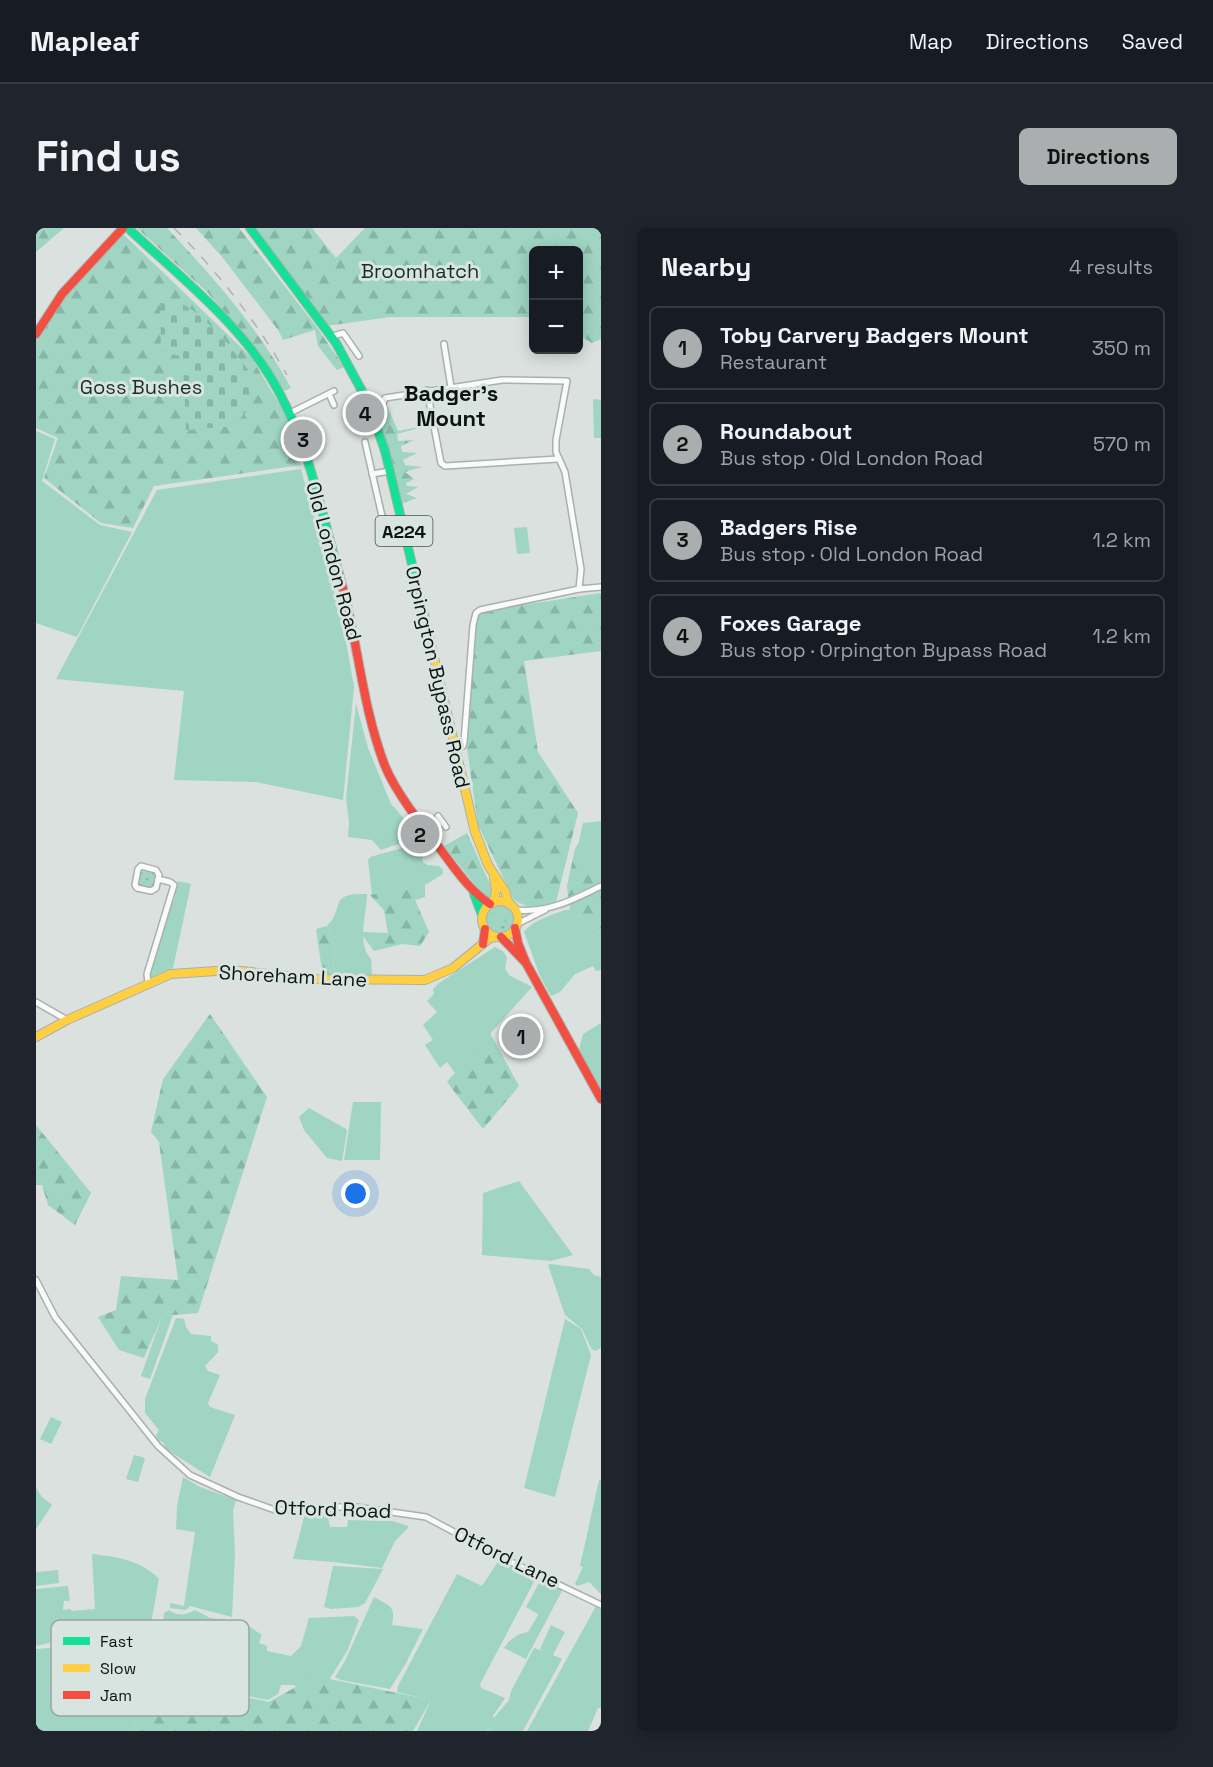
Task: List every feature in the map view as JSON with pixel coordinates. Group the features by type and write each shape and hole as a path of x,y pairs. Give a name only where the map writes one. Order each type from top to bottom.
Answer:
{"street":[{"path":"36,334 62,294 126,228"},
{"name":"Old London Road","path":"126,228 240,335 269,375 290,413 303,449 344,589 374,736 395,786 426,832 474,893 482,915"},
{"name":"Orpington Bypass Road","path":"250,228 352,369 371,409 390,471 475,832 493,875 496,891 491,904"},
{"path":"330,337 343,333 359,356"},
{"path":"444,344 451,387"},
{"path":"371,409 382,405 385,398 427,390 502,380 567,381 556,440 581,569 579,589"},
{"path":"427,390 441,463 445,466 558,459"},
{"path":"290,413 331,393 334,405"},
{"path":"365,442 387,538"},
{"path":"372,474 390,471"},
{"path":"455,749 463,746 464,742 473,625 476,613 480,610 579,589 601,587"},
{"path":"426,832 442,822"},
{"path":"141,866 156,870 158,879 156,888 151,891 137,888 135,885 136,875 141,866"},
{"name":"Orpington Bypass Road","path":"493,875 502,886 509,904"},
{"path":"148,983 147,974 174,885 158,879"},
{"path":"499,937 510,934 516,926 546,909 567,903 601,886"},
{"name":"Old London Road","path":"474,893 491,904"},
{"path":"482,945 485,938 482,915 491,904 501,902 509,904 516,910 546,909"},
{"path":"516,910 518,943 526,963 601,1099"},
{"path":"484,929 499,937 526,963"},
{"name":"Shoreham Lane","path":"36,1037 67,1020 171,974 231,970 317,979 425,980 464,962 490,938 499,937"},
{"path":"36,1002 67,1020"},
{"name":"Otford Road","path":"36,1280 55,1317 158,1446 190,1475 238,1497 275,1510 303,1511 349,1506 411,1513"},
{"name":"Otford Lane","path":"411,1513 426,1516 504,1558 601,1605"}],"green space":[{"path":"36,228 64,228 36,252"},
{"path":"137,228 167,228 250,324 291,388 284,391 259,351 208,293"},
{"path":"196,228 239,228 316,326 344,367 337,370 318,346 315,330 283,340 278,330 223,258"},
{"name":"Broomhatch","path":"256,228 312,228 336,258 365,228 601,228 601,339 592,343 583,337 583,246 529,246 529,317 390,317 326,326"},
{"name":"Goss Bushes","path":"123,234 251,357 287,417 301,465 154,486 133,528 101,523 44,478 58,438 36,428 36,338 64,296"},
{"path":"163,292 194,311 220,334 252,375 253,392 250,407 238,421 225,427 186,430 184,380 179,356 161,351 160,297"},
{"path":"593,399 601,400 601,438 594,438"},
{"path":"386,403 398,431 430,425 397,434 398,441 414,440 401,446 402,452 417,453 403,460 405,465 422,467 405,472 414,479 406,483 407,486 418,487 406,494 417,498 400,504 377,412 384,408"},
{"path":"36,431 55,439 42,481 100,525 132,532 77,637 36,623"},
{"path":"301,469 343,625 354,687 343,800 256,782 174,780 184,691 56,679 157,490"},
{"path":"527,527 530,553 517,554 514,528"},
{"path":"601,593 601,651 524,661 538,752 578,813 556,902 530,908 514,900 478,825 467,748 476,612"},
{"path":"356,704 368,748 391,804 416,832 415,838 381,850 372,840 348,837 346,798"},
{"path":"601,821 601,870 596,876 575,849 583,823"},
{"path":"467,833 483,869 482,876 475,876 472,881 444,846"},
{"path":"424,842 429,849 422,855 423,862 427,865 439,866 443,874 425,885 372,895 368,860 370,857"},
{"path":"575,849 596,876 601,870 601,883 568,897 567,886"},
{"path":"144,868 155,871 158,876 150,889 137,884 140,870"},
{"path":"483,869 493,890 489,900 472,881 475,876 481,875"},
{"path":"178,881 191,884 173,968 148,979 169,905 174,901"},
{"path":"425,885 425,897 415,900 429,932 420,946 402,944 374,951 360,932 388,933 384,910 370,895"},
{"path":"601,888 601,934 570,910 569,903"},
{"path":"355,894 367,894 363,936 371,959 372,975 335,974 333,967 335,947 327,926 333,919 342,899"},
{"path":"500,904 506,905 514,913 514,925 506,933 500,934 494,933 486,925 485,919 486,913 494,905"},
{"path":"507,909 512,917 511,921 501,922 499,925 505,927 504,929 488,927 495,910"},
{"path":"570,910 601,934 601,970 596,971 593,966 575,974 560,992 551,996 540,976 524,932 538,921"},
{"path":"327,926 335,947 333,967 336,977 323,977 316,929"},
{"path":"495,947 504,952 507,958 505,969 509,975 532,987 455,1073 447,1062 440,1068 425,1045 433,1040 423,1025 437,1012 427,1001 434,994 433,989 439,983"},
{"path":"210,1014 267,1097 198,1313 162,1316 144,1358 119,1350 98,1317 116,1310 121,1276 178,1280 159,1142 151,1132 163,1079"},
{"path":"601,1023 601,1091 579,1050 583,1034"},
{"path":"490,1033 519,1086 483,1129 447,1082"},
{"path":"353,1102 381,1102 380,1160 344,1160"},
{"path":"309,1108 346,1129 342,1161 327,1158 304,1130 299,1117"},
{"path":"36,1125 91,1193 75,1225 48,1205 42,1185 36,1185"},
{"path":"519,1181 573,1255 551,1261 482,1255 483,1193"},
{"path":"548,1265 589,1269 594,1275 601,1277 601,1348 595,1351 591,1348 582,1329 565,1315"},
{"path":"173,1315 150,1379 141,1376 162,1316"},
{"path":"176,1318 184,1319 191,1334 211,1336 211,1341 218,1345 218,1352 205,1366 208,1371 220,1375 208,1403 210,1407 235,1415 210,1477 166,1449 163,1442 158,1441 156,1436 159,1430 145,1413 145,1399"},
{"path":"565,1319 581,1329 591,1355 555,1497 524,1488"},
{"path":"51,1417 62,1422 51,1444 40,1439"},
{"path":"134,1455 145,1458 138,1482 126,1479"},
{"path":"183,1477 200,1487 236,1500 233,1511 235,1553 232,1617 190,1606 186,1610 170,1608 170,1603 184,1606 195,1532 176,1529 177,1506"},
{"path":"599,1480 601,1480 601,1594 589,1582 577,1586 575,1584 583,1567 580,1566"},
{"path":"36,1488 52,1505 36,1529"},
{"path":"327,1512 330,1527 347,1527 348,1520 393,1521 408,1526 408,1528 395,1541 382,1568 293,1559 305,1514"},
{"path":"92,1554 119,1558 136,1564 159,1579 152,1620 51,1620 51,1642 36,1646 36,1589 68,1586 70,1601 64,1601 63,1610 95,1609"},
{"path":"499,1560 536,1578 480,1684 481,1688 505,1698 493,1716 494,1718 509,1700 511,1691 534,1648 543,1651 540,1649 551,1625 565,1632 553,1655 562,1659 523,1731 488,1731 489,1727 487,1731 417,1731 431,1700 397,1692 398,1686 457,1574 482,1586"},
{"path":"333,1566 383,1569 365,1603 358,1607 331,1609 324,1607"},
{"path":"58,1570 59,1583 36,1586 36,1572"},
{"path":"544,1580 563,1589 526,1659 504,1648 514,1637 528,1632 537,1617 538,1614 526,1607 540,1581"},
{"path":"374,1597 384,1602 392,1610 392,1625 423,1629 390,1689 335,1677 345,1661"},
{"path":"596,1606 601,1609 601,1708 598,1708 588,1731 527,1731"},
{"path":"169,1610 182,1614 195,1610 210,1618 226,1620 163,1620 164,1613"},
{"path":"354,1616 359,1620 347,1651 326,1685 303,1689 293,1685 281,1685 278,1694 268,1700 249,1696 249,1626 262,1635 259,1643 267,1646 267,1651 291,1656 301,1646 309,1618"},
{"path":"51,1648 51,1716 134,1716 135,1731 36,1731 36,1649"},
{"path":"315,1676 431,1700 413,1731 135,1731 134,1716 249,1716 249,1698 269,1702"}],"railway":[{"path":"174,228 235,298 263,336 287,375"}],"traffic: fast":[{"path":"128,228 232,326 267,371 300,439 339,574"},
{"path":"250,228 336,343 368,402 385,451 426,623"},
{"path":"474,894 482,915"}],"traffic: slow":[{"path":"426,623 475,832 488,865 505,891 509,904"},
{"path":"493,903 496,891 494,878"},
{"path":"500,901 513,906 518,919 513,932 500,937 487,932 482,919 487,906 500,901"},
{"path":"36,1037 67,1020 171,974 231,970 317,979 425,980 453,968 490,938 496,937"}],"traffic: jam":[{"path":"36,334 62,294 123,228"},
{"path":"339,574 370,719 385,766 410,810 469,886 490,904"},
{"path":"515,928 526,963 601,1099"},
{"path":"483,944 485,929"},
{"path":"501,937 524,961"}],"place":[{"name":"Foxes Garage","path":"365,413"},
{"name":"Badgers Rise","path":"303,439"},
{"name":"Roundabout","path":"420,834"},
{"name":"Toby Carvery Badgers Mount","path":"521,1036"}],"district":[{"name":"Badger's Mount","path":"451,406"}]}
